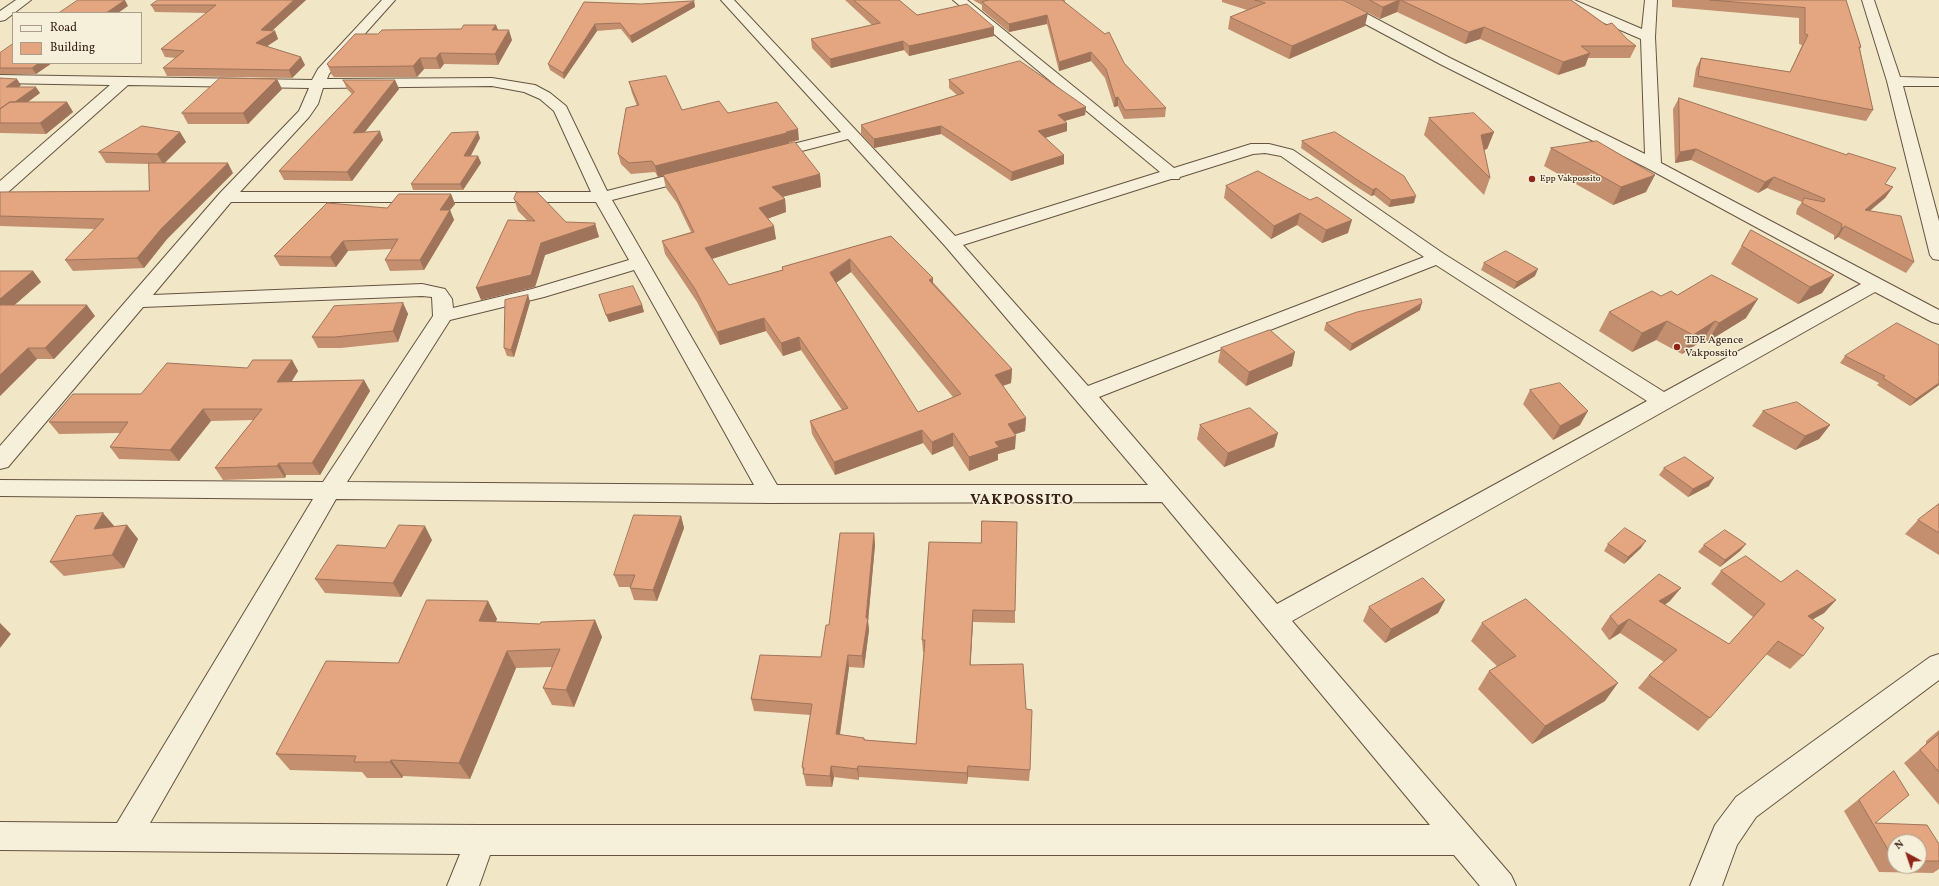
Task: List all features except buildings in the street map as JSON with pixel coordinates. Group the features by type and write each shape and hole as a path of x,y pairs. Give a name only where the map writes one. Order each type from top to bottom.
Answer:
{"street":[{"path":"0,17 25,0"},
{"path":"0,461 226,197 304,114 314,97 316,84 323,72 389,0"},
{"path":"727,0 951,243 1084,395 1169,493 1273,619 1500,886"},
{"path":"959,0 1173,175"},
{"path":"1331,0 1445,61 1653,165 1939,318"},
{"path":"1564,0 1648,37"},
{"path":"1651,0 1648,37 1653,165"},
{"path":"1868,0 1894,82 1939,255"},
{"path":"0,79 316,84 492,82 516,84 535,89 550,98 561,109 602,197 770,494"},
{"path":"0,190 124,81"},
{"path":"1894,82 1939,82"},
{"path":"753,159 851,134"},
{"path":"951,243 1173,175 1251,149 1262,147 1275,148 1286,153 1438,258 1664,402"},
{"path":"226,197 602,197 708,170"},
{"path":"1084,395 1438,258"},
{"path":"443,316 537,293 639,263"},
{"path":"1273,619 1875,284"},
{"path":"125,837 330,490 443,316 443,297 436,292 422,290 137,301"},
{"path":"0,488 770,494 1169,493"},
{"path":"1706,886 1722,841 1732,823 1746,807 1939,665"},
{"path":"0,836 480,840 1461,840"},
{"path":"463,886 480,840"}],"place":[{"name":"Epp Vakpossito","path":"1532,179"},
{"name":"TDE Agence Vakpossito","path":"1677,347"}],"district":[{"name":"VAKPOSSITO","path":"1022,501"}]}
